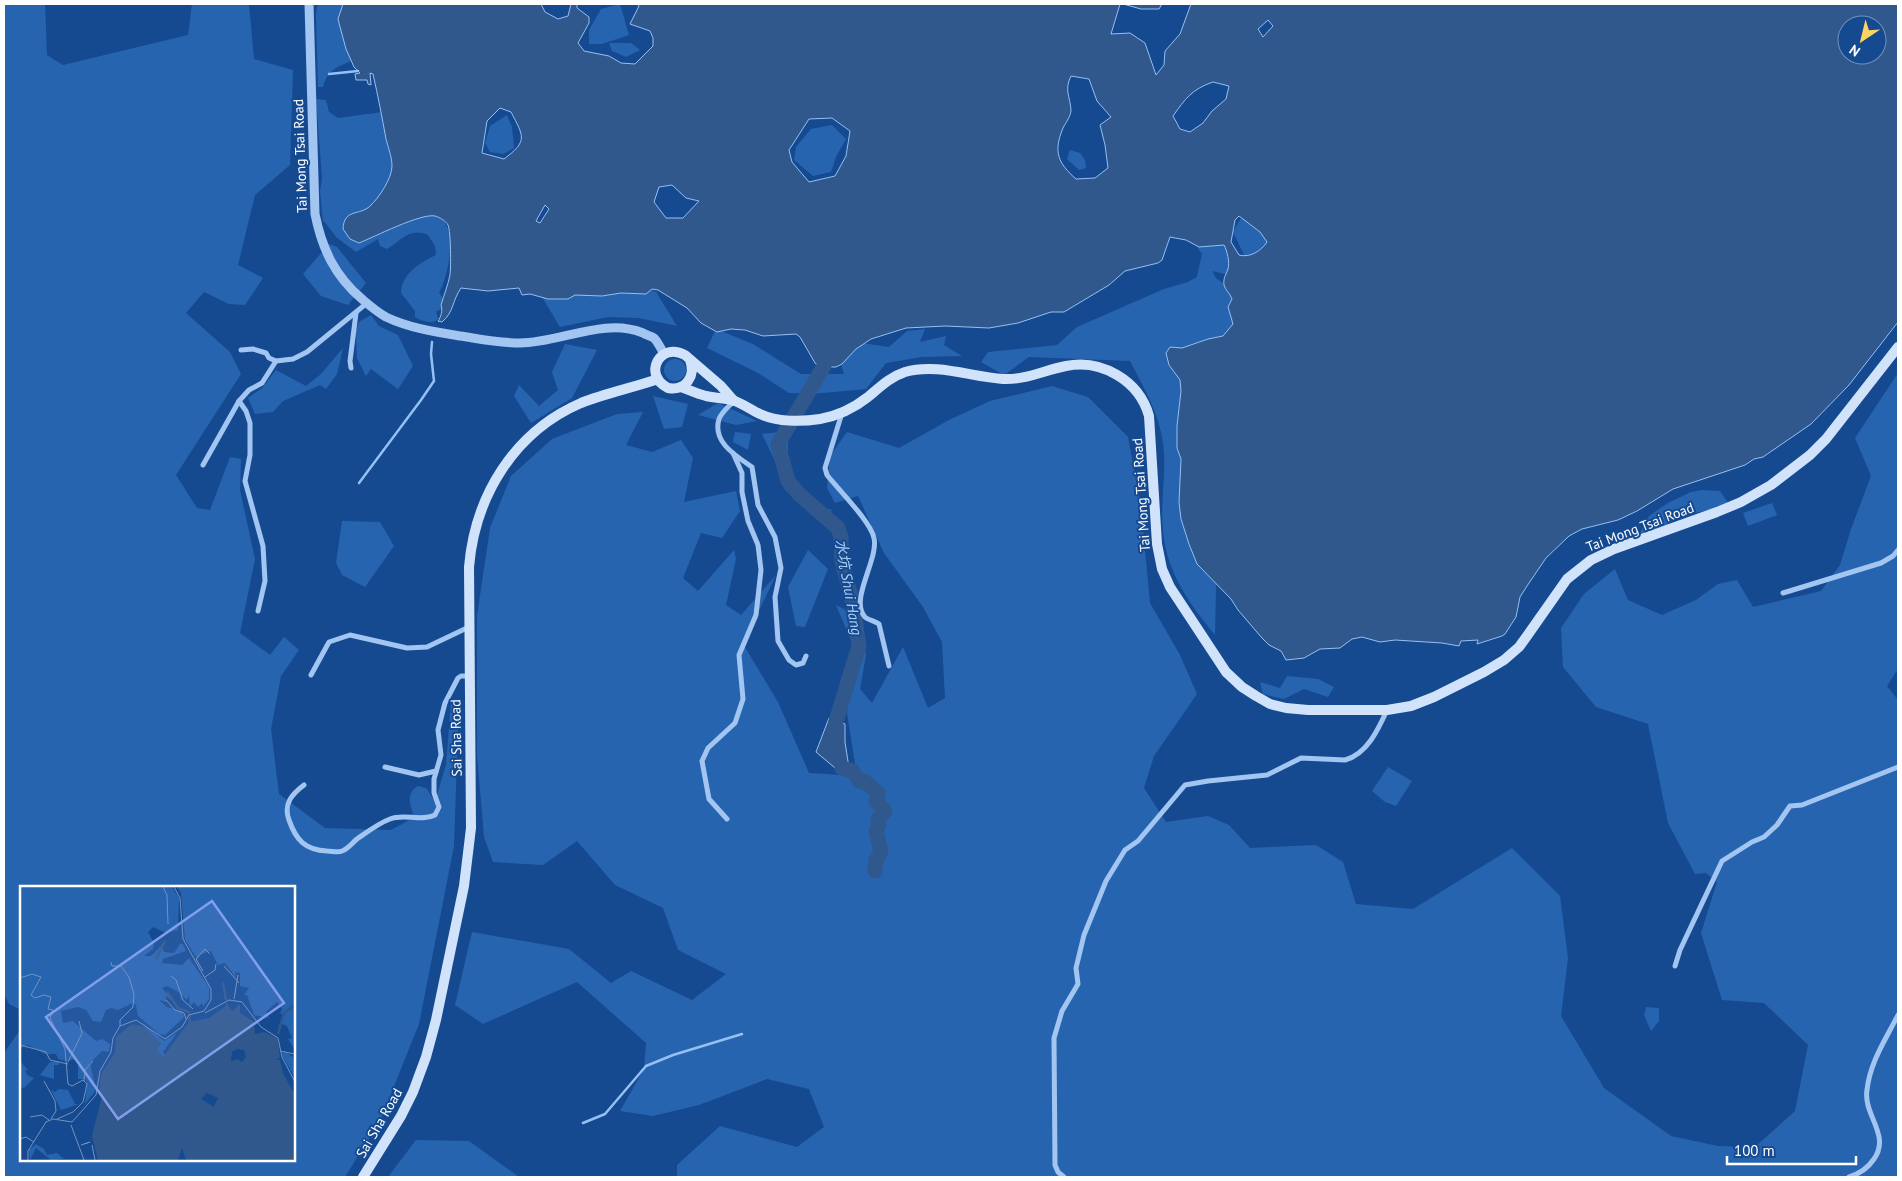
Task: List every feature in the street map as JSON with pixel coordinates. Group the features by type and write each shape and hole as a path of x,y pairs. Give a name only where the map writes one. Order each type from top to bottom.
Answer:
{"main road":[{"name":"Tai Mong Tsai Road","path":"658,379 668,388 681,387 705,396 734,401 762,415 797,421 820,419 842,412 860,403 892,378 915,370 939,370 1012,379 1036,375 1067,366 1083,365 1102,368 1114,373 1135,389 1149,416 1157,544 1164,576 1226,672 1242,687 1256,696 1270,704 1286,708 1308,710 1386,710 1404,708 1424,702 1504,660 1523,642 1567,578 1591,560 1614,549 1730,506 1778,480 1810,455 1826,439 1898,347"},
{"name":"Tai Mong Tsai Road","path":"664,354 671,351 685,355 721,386 734,401"},
{"path":"658,379 656,365 664,354"},
{"path":"681,387 691,379 692,366 690,360"},
{"name":"Sai Sha Road","path":"363,1177 401,1116 413,1092 426,1057 436,1020 464,886 471,828 469,567 474,534 484,500 503,467 528,438 563,413 596,398 658,379"}],"street":[{"name":"Tai Mong Tsai Road","path":"309,4 313,196 317,223 324,247 330,262 347,285 384,316 410,326 493,341 520,343 547,341 610,328 622,328 638,331 653,337 664,354"},
{"path":"241,350 253,349 266,352 269,358 276,362 293,359 307,352 367,303"},
{"path":"351,368 350,361 356,313"},
{"path":"203,465 239,401 249,390 262,383 276,362"},
{"path":"239,401 246,411 250,423 250,455 245,480 263,546 265,581 258,611"},
{"path":"734,401 719,418 718,432 728,450 752,467 758,505 775,537 781,568 775,597 778,641 790,660 796,665 803,663 806,656"},
{"path":"842,412 825,468 827,476 860,515 874,537 870,566 863,585 861,606 866,617 879,624 889,666"},
{"path":"727,819 708,799 702,762 708,748 735,723 743,699 739,655 756,615 761,570 758,545 748,521 742,492 742,473 733,453"},
{"path":"1783,593 1881,563 1893,556 1898,550"},
{"path":"311,675 330,642 350,635 407,648 427,647 469,627"},
{"path":"304,785 295,790 287,806 287,813 292,829 298,838 311,849 338,852 344,850 391,818 426,818 435,815 438,807 433,787 441,754 438,730 446,703 458,678 469,676"},
{"path":"1064,1177 1058,1172 1055,1165 1054,1038 1062,1011 1078,984 1076,968 1084,935 1106,881 1125,850 1138,841 1185,785 1267,775 1302,758 1345,760 1352,758 1368,745 1386,710"},
{"path":"385,767 420,775 436,771"},
{"path":"1675,966 1680,950 1722,861 1752,842 1764,837 1777,824 1790,806 1802,805 1898,767"},
{"path":"1849,1177 1859,1173 1870,1164 1879,1148 1879,1134 1868,1107 1867,1089 1873,1064 1898,1015"}],"shaded area":[{"path":"4,4 45,4 47,55 63,65 188,35 192,4 249,4 254,59 293,70 290,165 255,195 238,265 263,278 245,305 229,304 204,292 186,313 230,352 241,374 176,475 197,508 210,510 230,457 241,459 240,490 255,559 240,633 270,655 284,637 299,650 281,676 271,729 279,794 325,828 391,830 415,817 410,805 410,796 411,792 418,786 426,788 435,801 446,765 451,702 459,699 454,846 419,1024 380,1121 345,1177 4,1177 4,1053 20,1032 20,1161 295,1161 295,886 20,886 20,1010 9,1004 4,994"},
{"path":"318,4 378,4 354,67 351,61 333,70 327,76 323,87 318,87 316,14"},
{"path":"343,4 541,4 545,12 558,19 568,16 571,4 577,4 577,8 589,17 589,23 578,43 584,51 609,56 621,63 635,64 653,46 653,38 650,31 630,24 639,6 637,4 1120,4 1111,34 1130,33 1145,43 1156,75 1164,65 1165,51 1180,34 1191,4 1898,4 1898,322 1849,385 1811,424 1763,457 1754,459 1745,465 1673,489 1618,520 1582,529 1569,536 1546,558 1527,586 1520,597 1516,617 1502,636 1477,644 1478,640 1461,641 1459,646 1395,640 1380,642 1362,637 1352,639 1340,648 1320,649 1304,658 1286,660 1281,651 1269,645 1262,638 1231,599 1197,564 1181,519 1179,502 1181,459 1177,448 1177,426 1181,391 1180,380 1169,365 1166,353 1170,347 1182,348 1223,336 1233,324 1228,307 1232,299 1224,285 1224,278 1229,263 1224,245 1199,247 1186,240 1170,237 1162,260 1158,263 1125,271 1109,285 1064,312 1051,312 1018,323 989,328 945,326 906,328 871,339 856,349 842,364 836,367 820,367 815,363 800,337 796,334 763,336 745,330 731,329 717,332 701,323 687,308 658,290 652,289 646,294 575,295 568,299 548,299 530,294 522,295 519,288 488,291 461,288 449,314 442,322 438,321 450,275 451,250 450,235 446,222 435,216 419,218 359,243 350,239 343,229 344,222 349,215 366,209 377,198 387,182 392,166 373,74 370,73 371,85 368,84 367,80 356,80 355,74 360,73 354,67 346,49 338,19","holes":["1268,20 1273,26 1263,37 1258,29","1071,76 1089,79 1097,101 1111,117 1100,125 1108,168 1095,178 1076,179 1065,168 1059,156 1058,144 1060,136 1071,112 1068,93","1213,82 1229,86 1226,99 1212,111 1203,123 1190,132 1180,129 1173,116 1194,91","500,108 511,112 519,127 521,133 520,143 504,159 482,153 487,121","832,118 850,131 846,156 835,176 809,182 792,162 789,150 809,119","672,185 686,198 699,201 683,218 666,218 654,202 659,187","545,205 549,209 540,223 536,221","1239,216 1260,232 1267,242 1255,253 1247,256 1239,255 1231,242 1235,220"]},
{"path":"620,4 629,35 602,44 589,44 589,30 601,9"},
{"path":"1123,4 1162,4 1159,9 1141,9"},
{"path":"609,43 631,43 640,50 626,57 612,51"},
{"path":"316,99 326,100 329,112 338,118 390,111 402,225 431,215 443,220 448,228 450,239 449,263 439,293 451,307 436,311 438,319 436,321 427,322 415,317 415,311 401,293 408,274 418,265 436,255 435,246 428,235 422,233 411,234 387,249 380,246 378,239 356,252 336,237 323,222"},
{"path":"507,115 512,127 514,148 503,154 490,152 485,143 490,126"},
{"path":"832,125 846,139 836,157 831,172 813,176 794,160 796,147 811,129"},
{"path":"1070,150 1080,153 1085,160 1086,168 1079,170 1067,159"},
{"path":"1241,218 1270,232 1266,249 1246,259 1233,232"},
{"path":"1191,230 1222,233 1246,262 1245,279 1212,271 1216,278 1234,291 1242,327 1220,588 1216,584 1215,635 1188,599 1174,574 1169,560 1165,546 1162,520 1164,454 1161,432 1150,401 1130,361 1029,357 1004,375 981,362 988,352 1057,345 1077,327 1164,289 1188,282 1197,277 1202,254"},
{"path":"329,244 337,247 366,283 348,305 321,296 303,274"},
{"path":"603,271 656,292 677,326 639,318 608,317 560,327 542,297"},
{"path":"371,315 379,326 398,335 413,366 398,389 371,369 366,376 357,358 356,331 359,322"},
{"path":"716,329 753,344 801,374 844,374 841,364 855,342 889,347 907,331 925,329 920,342 946,336 944,345 962,356 922,357 886,363 866,389 812,394 789,393 758,373 707,348"},
{"path":"565,344 597,350 572,398 531,423 514,396 519,385 539,406 558,390 552,372"},
{"path":"343,348 337,374 326,389 320,385 283,401 273,412 255,414 248,398 262,388 276,370 306,386 321,374"},
{"path":"675,359 683,362 686,370 683,378 675,381 667,378 664,370 667,362"},
{"path":"1898,373 1898,669 1887,686 1898,700 1898,1177 677,1177 677,1165 720,1126 797,1147 824,1127 809,1089 767,1079 699,1105 653,1116 620,1111 644,1069 646,1043 577,982 483,1024 455,1005 472,932 569,949 611,983 631,971 692,1000 726,974 678,950 663,908 615,885 577,841 543,865 493,862 484,837 477,755 477,616 490,528 511,476 552,439 617,414 643,412 626,445 652,452 681,440 693,458 684,502 736,491 740,511 722,538 701,533 683,578 698,591 734,550 736,559 726,605 741,615 776,575 743,644 778,702 809,773 857,776 847,713 855,650 836,605 861,618 866,655 860,689 872,703 903,647 928,708 945,698 942,642 923,607 884,553 858,496 835,503 827,488 830,456 847,432 899,448 949,420 990,401 1052,386 1088,397 1128,437 1141,508 1150,603 1180,655 1197,694 1154,756 1144,788 1166,822 1208,816 1229,825 1250,848 1316,845 1343,862 1356,904 1413,909 1512,848 1560,896 1568,958 1561,1016 1604,1088 1671,1136 1718,1146 1755,1147 1795,1111 1808,1045 1764,1003 1722,1000 1701,933 1717,882 1706,873 1695,874 1668,823 1648,724 1596,707 1563,667 1561,628 1584,594 1615,569 1628,600 1662,615 1696,600 1718,584 1737,580 1753,607 1821,591 1840,565 1871,476 1855,438"},
{"path":"653,396 688,404 682,427 664,429"},
{"path":"718,403 757,421 736,425 698,415"},
{"path":"788,431 788,475 817,506 832,510 824,524 785,490 777,465 762,434"},
{"path":"735,432 751,434 748,450 733,442"},
{"path":"1702,490 1720,491 1728,503 1715,509 1677,518 1661,528 1641,536 1640,533 1649,516 1668,503 1691,492"},
{"path":"1772,503 1777,515 1748,526 1743,513"},
{"path":"342,521 380,522 394,546 365,587 342,575 336,563"},
{"path":"808,550 828,569 805,627 796,626 788,587"},
{"path":"1287,676 1318,679 1334,687 1328,697 1304,689 1284,699 1263,694 1260,682 1280,688"},
{"path":"829,718 845,724 845,742 849,768 841,773 816,752"},
{"path":"1388,767 1412,781 1396,806 1385,802 1372,791"},
{"path":"1646,1007 1659,1008 1659,1021 1651,1031 1644,1015"},
{"path":"416,1140 469,1141 519,1177 388,1177"}],"waterway":[{"path":"329,74 358,71"},
{"path":"359,483 434,381 431,354 432,342"},
{"name":"水坑 Shui Hang","path":"824,366 778,444 788,481 799,494 838,528 841,537 842,561 853,604 859,646 836,721"},
{"path":"842,768 853,771 859,781 864,781 878,793 876,801 885,811 878,819 879,825 876,831 881,851 876,860 875,871"},
{"path":"583,1123 605,1114 646,1066 673,1055 742,1034"}]}
